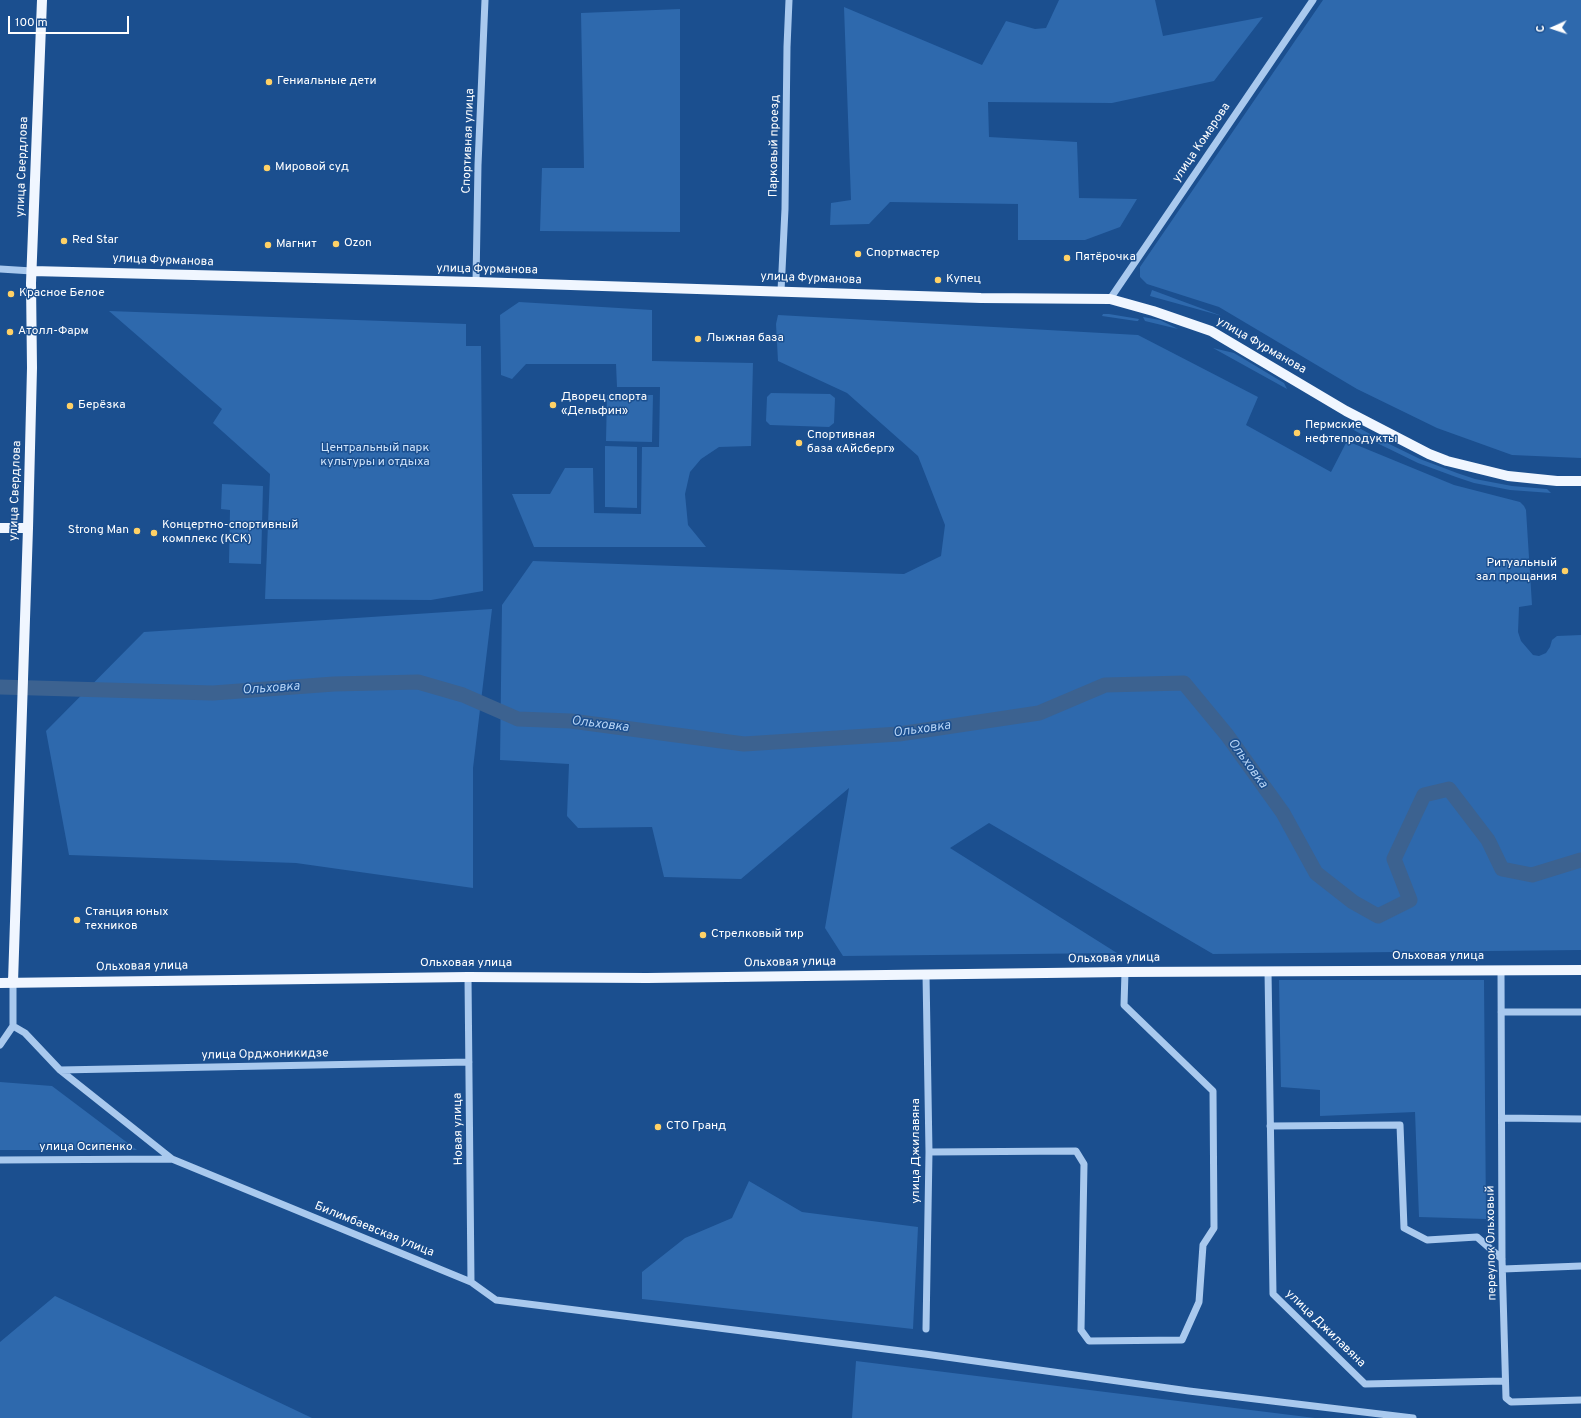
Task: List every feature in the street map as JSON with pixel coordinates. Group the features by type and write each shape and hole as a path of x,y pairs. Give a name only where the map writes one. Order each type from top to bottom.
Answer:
{"main road":[{"name":"улица Свердлова","path":"13,982 28,528 32,368 32,271 42,0"},
{"name":"улица Фурманова","path":"32,271 476,282 982,298 1110,299 1153,310 1211,331 1340,407 1428,454 1447,461 1508,476 1557,481 1581,481"},
{"path":"0,528 28,528"},
{"name":"Ольховая улица","path":"0,983 468,977 647,978 1125,972 1581,970"}],"street":[{"name":"Спортивная улица","path":"476,282 478,165 486,0"},
{"name":"Парковый проезд","path":"781,291 785,209 789,0"},
{"name":"улица Комарова","path":"1110,299 1313,0"},
{"name":"улица Фурманова","path":"0,269 32,271"},
{"name":"переулок Ольховый","path":"1501,970 1502,1259 1504,1381 1506,1398 1512,1402 1581,1400"},
{"name":"улица Джилавяна","path":"1268,971 1273,1294 1365,1384 1504,1381"},
{"path":"929,1152 1076,1151 1084,1164 1081,1330 1089,1341 1182,1340 1199,1302 1203,1245 1214,1228 1213,1091 1124,1004 1125,972"},
{"name":"улица Джилавяна","path":"926,974 929,1152 926,1329"},
{"name":"Новая улица","path":"468,977 471,1282"},
{"path":"0,1045 13,1026 13,982"},
{"path":"1501,1012 1581,1012"},
{"name":"Билимбаевская улица","path":"13,1026 25,1033 60,1070 172,1159 471,1282 496,1300 926,1354 1189,1391 1413,1418"},
{"name":"улица Орджоникидзе","path":"60,1070 469,1062"},
{"path":"1502,1118 1581,1119"},
{"path":"1270,1126 1400,1125 1404,1228 1427,1240 1477,1237 1502,1259"},
{"name":"улица Осипенко","path":"0,1160 172,1159"},
{"path":"1503,1270 1581,1266"}],"green space":[{"path":"1059,0 1155,0 1163,36 1263,17 1214,81 1112,103 988,102 989,137 1077,142 1079,198 1137,199 1120,227 1085,240 1018,240 1018,204 890,202 869,224 830,225 831,203 851,200 844,7 982,65 1006,21 1035,29 1046,28"},
{"path":"1323,0 1581,0 1581,458 1512,455 1437,428 1357,389 1219,307 1147,284 1140,277 1140,267"},
{"path":"680,9 680,232 540,231 542,168 584,168 581,13"},
{"path":"1152,290 1222,316 1150,296"},
{"path":"519,302 652,310 652,361 753,363 751,446 719,447 701,459 690,472 685,494 688,525 706,547 534,547 512,494 550,494 565,468 593,468 594,513 641,514 642,447 659,447 660,387 617,387 616,364 526,364 512,379 501,375 500,315"},
{"name":"Центральный парк культуры и отдыха","path":"109,311 466,324 466,346 481,346 483,591 431,600 265,599 270,474 213,423 222,409"},
{"path":"1103,314 1139,319 1136,321 1102,316"},
{"path":"778,315 1138,335 1258,397 1246,425 1331,472 1347,441 1454,485 1520,502 1526,510 1532,605 1519,607 1518,632 1521,641 1533,655 1539,656 1546,653 1552,640 1557,636 1581,635 1581,950 1213,954 989,823 950,848 1117,953 843,956 825,928 849,788 741,879 664,877 652,827 578,828 567,816 569,764 500,760 502,605 533,561 904,574 941,556 945,525 918,456 847,393 778,361 776,324"},
{"path":"1143,317 1160,320 1178,329 1145,321"},
{"path":"1213,348 1234,353 1284,383 1287,389"},
{"path":"771,393 830,394 835,398 834,423 829,427 770,425 766,421 767,397"},
{"path":"607,395 653,395 652,442 606,441"},
{"path":"1344,422 1350,423 1420,459 1457,473 1475,479 1512,486 1547,489 1551,493 1510,490 1474,483 1456,477 1418,463 1379,444 1343,424"},
{"path":"605,446 637,447 637,508 605,507"},
{"path":"222,484 263,486 261,564 229,563 230,510 221,509"},
{"path":"492,609 473,768 473,888 296,863 69,855 46,731 144,632"},
{"path":"1279,980 1484,980 1486,1219 1419,1217 1415,1112 1320,1116 1320,1090 1281,1087"},
{"path":"0,1082 52,1086 137,1150 0,1150"},
{"path":"749,1181 802,1212 918,1227 913,1329 642,1299 642,1272 685,1238 732,1218"},
{"path":"55,1296 312,1418 0,1418 0,1342"},
{"path":"856,1361 1315,1418 852,1418"}],"waterway":[{"name":"Ольховка","path":"0,687 213,693 334,684 418,682 463,695 518,719 571,721 744,744 899,734 1039,713 1105,685 1184,683 1227,735 1283,813 1316,873 1353,902 1378,916 1410,900 1394,859 1424,795 1449,789 1488,840 1502,869 1532,875 1581,860"}],"place":[{"name":"Гениальные дети","path":"269,82"},
{"name":"Мировой суд","path":"267,168"},
{"name":"Red Star","path":"64,241"},
{"name":"Ozon","path":"336,244"},
{"name":"Магнит","path":"268,245"},
{"name":"Спортмастер","path":"858,254"},
{"name":"Пятёрочка","path":"1067,258"},
{"name":"Купец","path":"938,280"},
{"name":"Красное Белое","path":"11,294"},
{"name":"Атолл-Фарм","path":"10,332"},
{"name":"Лыжная база","path":"698,339"},
{"name":"Дворец спорта «Дельфин»","path":"553,405"},
{"name":"Берёзка","path":"70,406"},
{"name":"Пермские нефтепродукты","path":"1297,433"},
{"name":"Спортивная база «Айсберг»","path":"799,443"},
{"name":"Strong Man","path":"137,531"},
{"name":"Концертно-спортивный комплекс (КСК)","path":"154,533"},
{"name":"Ритуальный зал прощания","path":"1565,571"},
{"name":"Станция юных техников","path":"77,920"},
{"name":"Стрелковый тир","path":"703,935"},
{"name":"СТО Гранд","path":"658,1127"}]}
